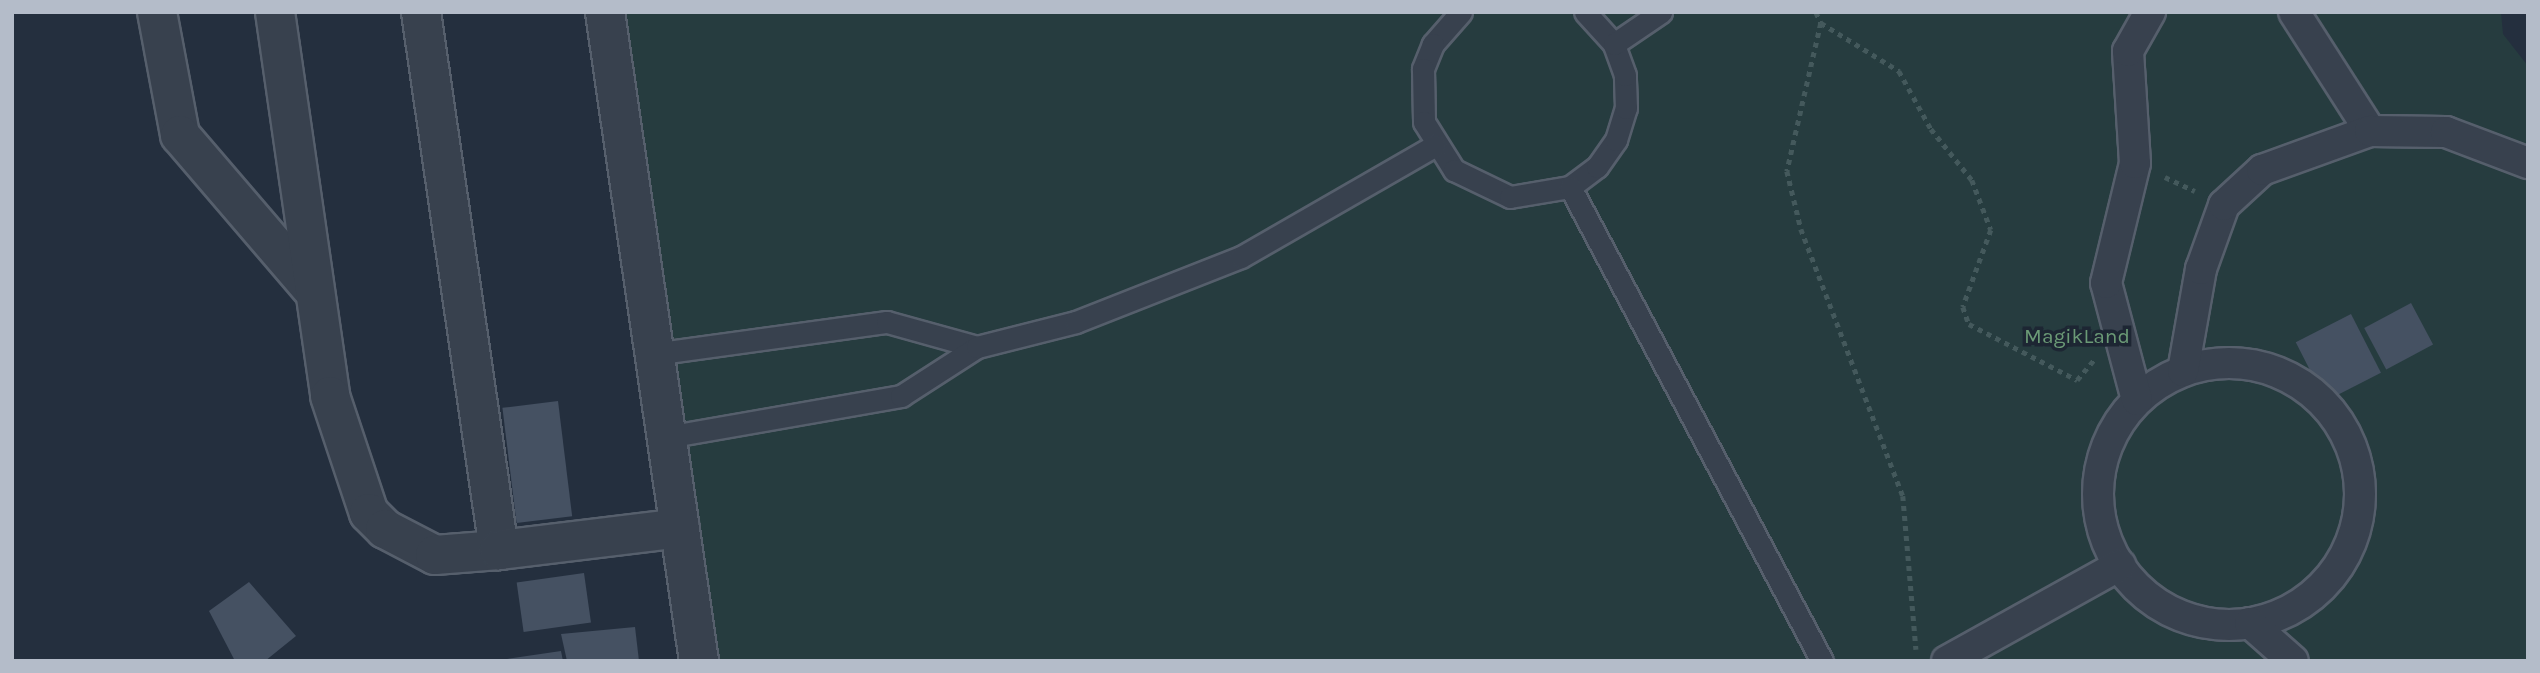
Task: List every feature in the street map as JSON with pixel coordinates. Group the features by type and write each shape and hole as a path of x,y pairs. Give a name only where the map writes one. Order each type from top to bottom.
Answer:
{"street":[{"path":"157,12 180,135 311,288"},
{"path":"275,12 311,288 330,396 369,513 385,529 435,555 680,528"},
{"path":"421,12 499,550"},
{"path":"605,12 699,661"},
{"path":"2137,400 2117,335 2106,283 2135,163 2128,51 2150,12"},
{"path":"2294,12 2370,131"},
{"path":"2183,371 2201,269 2224,205 2262,170 2370,131 2446,132 2528,163"},
{"path":"2236,363 2288,378 2330,412 2355,461 2358,515 2339,566 2300,604 2249,623 2222,625 2169,611 2120,565 2102,526 2100,472 2107,445 2137,400 2183,371 2236,363"},
{"path":"1947,661 2120,565"},
{"path":"2249,623 2293,661"}],"lane":[{"path":"1461,12 1433,44 1423,69 1424,122 1434,146 1472,182 1510,197 1570,187 1597,167 1616,140 1626,108 1625,75 1614,44 1585,12"},
{"path":"1614,44 1661,12"},
{"path":"666,437 901,397 977,347 1160,293 1241,257 1434,146"},
{"path":"1570,187 1822,661"},
{"path":"653,354 887,322 977,347"}],"path":[{"path":"1816,12 1821,23 1899,71 1931,129 1972,180 1991,230 1963,307 1969,324 2077,380 2117,335"},
{"path":"1821,23 1787,171 1801,229 1902,496 1917,661"},
{"path":"2135,163 2224,205"}],"green space":[{"name":"MagikLand","path":"617,12 2501,12 2503,34 2528,66 2528,661 710,661"}],"building":[{"path":"2411,303 2433,344 2386,369 2364,328"},
{"path":"2351,314 2381,373 2326,401 2296,342"},
{"path":"558,401 572,516 517,523 502,408"},
{"path":"584,573 591,623 524,632 517,582"},
{"path":"249,582 296,636 265,661 235,661 209,611"},
{"path":"635,627 639,661 567,661 561,634"},
{"path":"561,651 563,661 507,661 507,659"}]}
